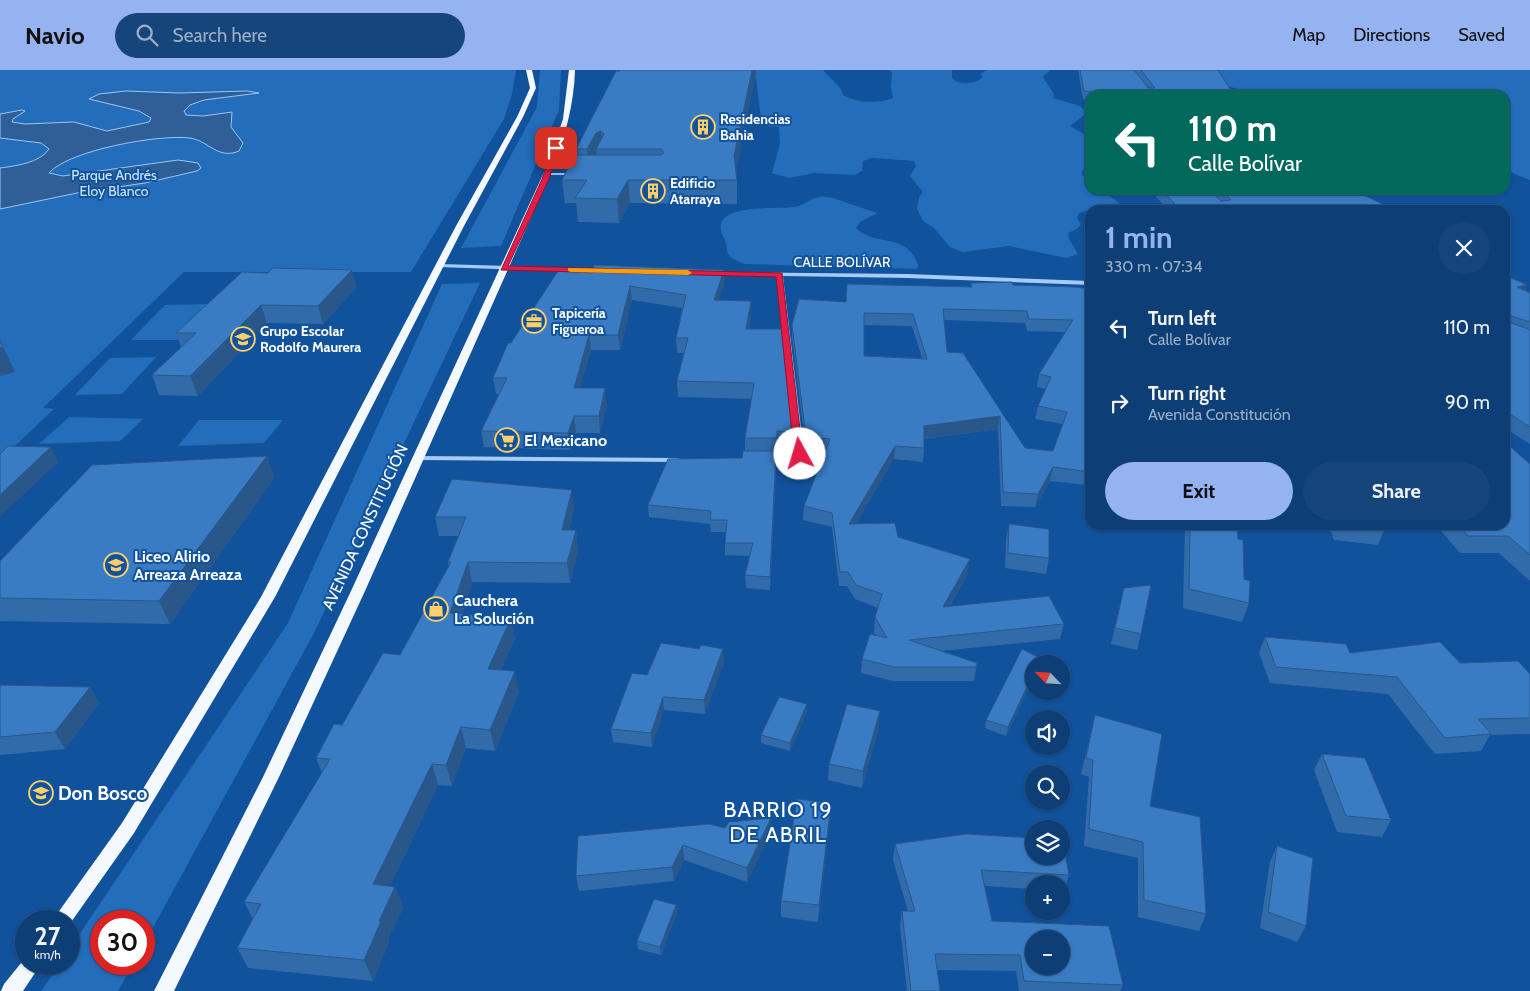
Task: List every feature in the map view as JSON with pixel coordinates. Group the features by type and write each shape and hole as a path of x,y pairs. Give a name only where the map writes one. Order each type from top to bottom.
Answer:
{"main road":[{"path":"69,910 128,828 268,597 440,266 520,117 533,88 530,70"},
{"name":"AVENIDA CONSTITUCIÓN","path":"164,991 275,768 547,174 565,122 572,89 572,70"},
{"path":"11,991 22,975"}],"street":[{"path":"547,174 582,174"},
{"path":"440,266 612,271"},
{"name":"CALLE BOLÍVAR","path":"701,273 908,276 1085,283"},
{"path":"752,460 782,460 800,454 780,275"},
{"path":"418,458 683,460"}],"green space":[{"name":"Parque Andrés Eloy Blanco","path":"0,70 516,70 512,94 504,119 411,272 184,272 43,408 54,409 0,460"},
{"path":"540,70 561,70 559,110 501,246 461,248 537,107"},
{"path":"740,70 823,70 841,89 843,95 855,100 874,102 893,98 891,88 892,72 889,70 952,70 952,78 955,81 968,83 983,77 980,74 987,70 1050,70 1043,77 1054,94 1053,98 1080,106 1085,111 1085,115 1070,126 1085,135 1085,168 1082,174 1085,178 1085,195 1106,195 1121,205 1085,205 1085,211 1079,213 1077,218 1081,224 1077,229 1068,233 1069,239 1078,254 1066,258 1009,246 963,252 950,247 933,227 924,222 917,209 919,197 923,192 910,176 916,166 914,161 872,158 863,161 862,171 855,175 814,173 789,178 772,173 780,144 779,127 762,126 756,79"},
{"path":"1207,70 1530,70 1530,180 1510,172 1510,90 1242,90 1225,84 1224,78"},
{"path":"817,197 830,197 877,213 860,222 856,228 869,236 905,247 911,252 919,266 916,269 745,264 728,254 721,228 724,219 732,213 759,208 794,207"},
{"path":"480,283 314,633 155,924 155,910 96,910 288,623 442,284"},
{"path":"216,304 177,340 131,340 165,305"},
{"path":"156,357 122,394 75,395 110,358"},
{"path":"69,417 143,419 120,441 39,444"},
{"path":"199,420 283,420 264,443 178,446"},
{"path":"90,919 90,975 127,975 118,991 41,991 52,975 80,975 80,934"}],"shaded area":[{"path":"126,91 179,93 247,91 259,93 204,100 190,105 184,111 186,115 203,116 232,112 231,127 243,143 239,151 232,153 219,152 190,138 176,137 137,141 75,157 49,173 63,176 178,160 198,163 201,168 197,171 145,183 77,193 0,209 0,168 33,161 40,158 49,149 41,143 0,138 0,114 22,110 25,111 13,119 12,122 25,124 74,122 107,131 149,122 151,118 139,111 89,99 99,94"}],"building":[{"path":"752,70 734,156 737,180 628,180 617,199 575,198 587,180 562,180 574,155 661,155 664,153 661,149 596,149 604,134 601,131 596,133 587,149 576,149 616,71"},
{"path":"1080,70 1134,70 1148,88 1155,88 1141,70 1218,70 1231,90 1085,90"},
{"path":"1166,195 1215,195 1221,201 1231,200 1226,195 1364,195 1384,205 1176,205"},
{"path":"594,265 724,270 714,300 751,301 746,329 783,329 794,433 777,431 777,438 745,438 754,383 677,381 688,338 676,338 686,295 630,286 618,335 589,335 574,388 605,388 599,416 574,416 568,433 481,431 507,378 493,378 508,343 511,343 558,271 593,273"},
{"path":"273,268 352,270 318,306 261,305 190,376 152,375 196,333 176,333 242,272 268,273"},
{"path":"1510,277 1527,285 1517,287 1530,293 1530,322 1511,316"},
{"path":"1012,282 1013,285 1085,288 1085,471 1053,467 1038,494 1003,492 1000,416 924,426 924,448 895,446 849,524 895,523 898,537 970,559 943,607 1049,596 1064,624 909,640 977,663 976,667 894,667 862,659 870,634 887,638 875,617 882,594 856,585 848,572 840,572 832,513 804,506 830,439 806,437 792,325 799,299 846,302 847,284 972,287 971,283","holes":["943,309 1027,311 1029,319 1073,320 1039,374 1051,377 1038,406 1067,412 1053,451 1025,448 963,353 947,352","864,313 913,314 927,359 864,356"]},
{"path":"1510,322 1530,330 1530,427 1510,414"},
{"path":"8,446 51,447 0,495 0,454"},
{"path":"1510,446 1530,464 1530,555 1508,536 1468,536 1463,530 1510,530"},
{"path":"743,451 776,451 770,577 745,575 753,543 725,543 727,520 710,520 711,511 648,505 668,459 742,458"},
{"path":"267,456 159,601 0,598 0,561 92,465"},
{"path":"452,479 572,490 562,530 576,530 567,563 468,562 450,613 511,618 488,669 515,671 490,730 461,727 446,765 432,764 373,884 395,887 364,960 237,948 261,904 244,902 330,759 316,758 334,724 342,725 383,653 400,655 451,562 448,562 466,517 435,517"},
{"path":"1009,524 1049,529 1049,558 1008,553"},
{"path":"1190,530 1237,530 1238,539 1243,540 1244,579 1250,581 1249,603 1189,589"},
{"path":"1151,585 1141,634 1115,628 1124,588"},
{"path":"1265,637 1346,644 1350,653 1440,642 1460,663 1518,661 1530,674 1530,718 1478,719 1491,734 1445,738 1397,677 1276,667"},
{"path":"661,643 699,649 701,645 723,649 704,700 663,697 651,733 611,729 632,673 647,675"},
{"path":"1022,649 1034,655 1025,655 1025,691 1008,727 986,720"},
{"path":"0,685 90,687 55,732 0,737"},
{"path":"779,697 807,704 790,743 761,735"},
{"path":"847,704 880,711 863,771 829,764"},
{"path":"1095,715 1162,734 1150,806 1200,817 1206,914 1144,900 1143,842 1089,829 1093,760 1086,758"},
{"path":"1322,754 1365,758 1391,820 1346,816"},
{"path":"797,799 831,803 819,905 781,901"},
{"path":"771,818 747,868 683,845 672,867 576,876 578,836 709,824 725,828 729,822"},
{"path":"966,834 1025,837 1025,865 1067,865 1069,875 981,870 992,921 1109,926 1123,985 1024,981 1020,955 935,954 940,991 911,991 902,911 915,911 895,844"},
{"path":"1277,846 1313,858 1306,926 1268,912"},
{"path":"654,899 676,905 660,947 637,941"}],"slow traffic":[{"path":"571,270 688,273"}],"place":[{"name":"Residencias Bahia","path":"703,127"},
{"name":"Edificio Atarraya","path":"653,191"},
{"name":"Tapicería Figueroa","path":"534,321"},
{"name":"Grupo Escolar Rodolfo Maurera","path":"243,339"},
{"name":"El Mexicano","path":"507,440"},
{"name":"Liceo Alirio Arreaza Arreaza","path":"116,565"},
{"name":"Cauchera La Solución","path":"436,609"},
{"name":"Don Bosco","path":"41,793"}],"district":[{"name":"BARRIO 19 DE ABRIL","path":"778,822"}],"route":[{"path":"556,148 545,179 504,268 780,275 800,454"}]}
